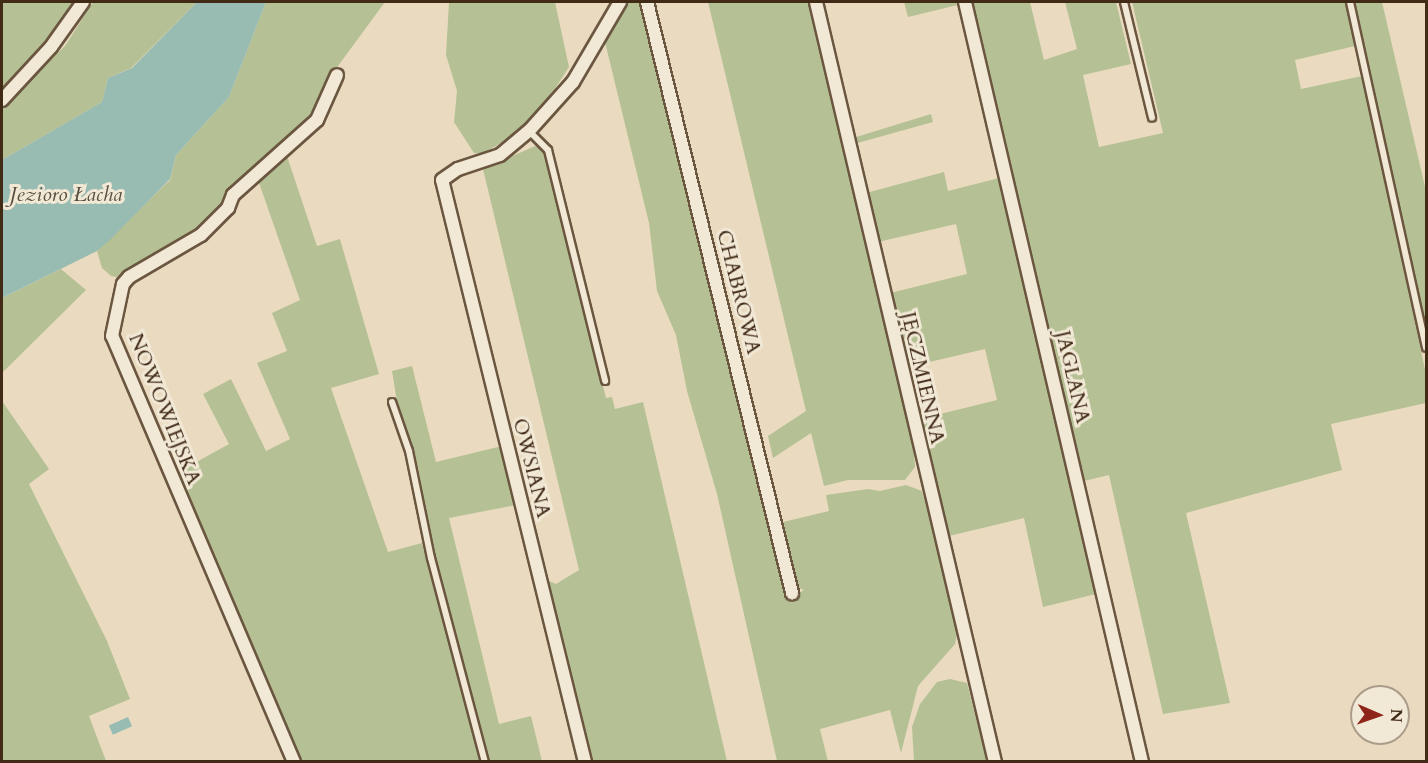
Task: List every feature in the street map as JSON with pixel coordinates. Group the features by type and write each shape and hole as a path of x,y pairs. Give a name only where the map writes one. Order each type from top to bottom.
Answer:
{"street":[{"path":"2,100 51,47 83,2"},
{"path":"529,131 573,82 620,2"},
{"name":"CHABROWA","path":"646,2 792,593"},
{"name":"JĘCZMIENNA","path":"816,2 994,762"},
{"name":"JAGLANA","path":"965,2 1142,762"},
{"name":"NOWOWIEJSKA","path":"294,762 112,336 123,284 129,277 201,235 228,208 233,195 317,120 337,75"},
{"name":"OWSIANA","path":"529,131 500,154 447,175 442,184 585,762"}],"lane":[{"path":"1124,2 1152,118"},
{"path":"1350,2 1426,348"},
{"path":"529,131 548,150 605,381"},
{"path":"392,402 409,451 431,558 485,762"}],"green space":[{"path":"2,2 78,2 24,69 2,90"},
{"path":"93,2 197,2 131,68 108,78 102,102 2,160 2,106 65,46"},
{"path":"266,2 385,2 338,66 312,119 227,190 225,203 209,221 169,250 126,271 121,278 111,276 102,268 97,251 170,180 176,155 229,97"},
{"path":"449,2 555,2 569,67 531,125 484,153 474,153 454,122 457,91 446,55"},
{"path":"624,2 644,2 789,599 804,590 794,586 779,523 829,511 826,495 868,489 880,491 906,485 922,491 948,579 957,634 955,644 918,686 901,753 890,710 820,729 828,761 777,761 717,494 687,391 676,335 657,291 649,223 604,38"},
{"path":"708,2 811,2 914,450 915,467 905,480 848,480 824,486 811,433 773,458 768,436 806,411"},
{"path":"904,2 962,2 962,4 908,17"},
{"path":"968,2 1030,2 1044,60 1077,49 1065,2 1116,2 1131,64 1083,75 1099,147 1163,133 1132,2 1346,2 1355,46 1295,60 1301,89 1362,76 1426,374 1426,403 1331,424 1342,470 1186,513 1230,703 1163,714 1109,475 1080,482"},
{"path":"1355,2 1382,2 1426,191 1426,327"},
{"path":"931,114 933,122 854,144 853,138"},
{"path":"535,146 546,153 606,398 612,397 615,409 643,402 727,761 588,761 544,579 556,584 579,570 483,169"},
{"path":"286,153 317,246 340,239 379,374 331,388 388,552 422,543 481,761 300,761 173,475 229,444 203,394 231,379 266,451 290,439 257,363 287,351 272,313 300,300 258,180"},
{"path":"944,172 948,191 1003,177 1100,593 1043,607 1024,518 949,536 920,419 997,400 985,349 908,367 890,293 967,274 956,224 878,242 866,193"},
{"path":"61,269 86,290 2,373 2,298"},
{"path":"412,366 436,462 502,446 516,505 449,518 499,724 531,716 542,761 488,761 432,550 418,467 398,408 392,371"},
{"path":"2,401 49,469 29,484 107,641 130,699 89,716 106,761 2,761"},
{"path":"950,679 967,683 987,761 914,761 912,727 920,704 937,682"}],"water":[{"name":"Jezioro Łacha","path":"197,2 266,2 229,97 176,155 170,179 111,239 97,251 2,298 2,160 102,102 108,78 132,68"},
{"path":"128,717 132,726 113,735 109,726"}]}
